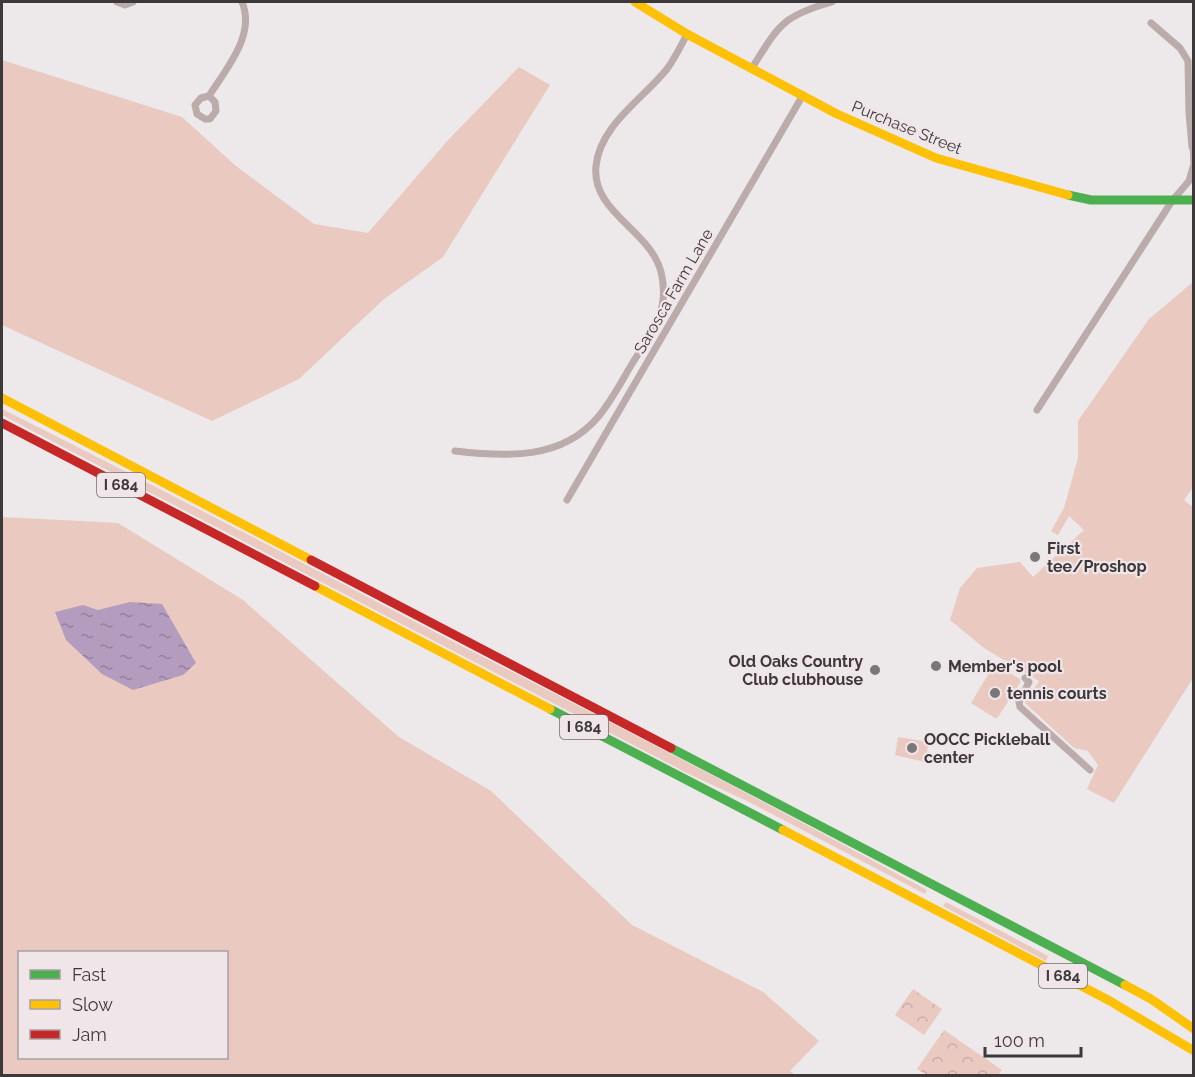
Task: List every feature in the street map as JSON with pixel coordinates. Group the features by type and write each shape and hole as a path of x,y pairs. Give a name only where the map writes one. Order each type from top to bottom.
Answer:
{"main road":[{"name":"Purchase Street","path":"635,2 687,33 837,114 916,150 1043,189 1091,200 1194,200"},
{"name":"I 684","path":"2,398 1150,999 1174,1007 1194,1019"},
{"name":"I 684","path":"2,423 1100,995 1194,1051"},
{"path":"1150,999 1194,1029"}],"street":[{"path":"117,2 125,5 134,2"},
{"path":"209,96 240,46 247,21 242,2"},
{"path":"752,68 781,25 806,9 832,2"},
{"path":"1036,410 1172,201 1189,181 1193,167 1193,144 1189,112 1188,61 1180,48 1151,23"},
{"path":"455,451 507,456 535,453 556,446 583,431 598,417 610,400 647,340 661,313 664,301 660,269 653,253 609,206 597,179 596,168 602,142 669,66 687,33"},
{"name":"Sarosca Farm Lane","path":"567,500 802,95"},
{"path":"1025,678 1029,682 1019,702 1020,707 1090,770"}],"green space":[{"path":"2,60 182,117 236,166 314,224 368,233 449,139 519,67 550,85 443,257 384,299 299,379 212,421 2,325"},
{"path":"1193,282 1194,486 1184,500 1193,507 1193,678 1114,803 1087,789 1098,765 1088,751 1074,748 1025,703 1039,681 984,648 950,620 960,588 977,568 1020,562 1033,577 1084,530 1069,516 1058,535 1051,531 1064,508 1078,458 1078,421 1149,319"},
{"path":"2,409 747,794 927,890 925,894 749,802 687,773 2,415"},
{"path":"2,517 118,523 243,600 399,737 491,791 632,925 763,992 819,1041 790,1071 795,1075 2,1075"},
{"name":"tennis courts","path":"996,665 1020,679 1020,683 998,717 995,718 971,703 993,666"},
{"name":"OOCC Pickleball center","path":"898,737 929,742 925,762 895,755"},
{"path":"946,902 1048,956 1046,961 943,906"},
{"path":"913,989 942,1009 924,1035 895,1015"},
{"path":"944,1030 1002,1070 998,1075 927,1075 917,1069"}],"water":[{"path":"130,602 162,604 196,663 183,675 133,690 102,674 66,640 55,612 83,605 98,610"}],"traffic: fast":[{"path":"1068,195 1091,200 1194,200"},
{"path":"550,709 783,830"},
{"path":"671,748 1125,985"}],"traffic: slow":[{"path":"635,2 687,34 837,114 936,158 1068,195"},
{"path":"2,398 311,560"},
{"path":"315,586 550,709"},
{"path":"783,830 1110,1001 1194,1051"},
{"path":"1125,985 1151,999 1194,1029"}],"traffic: jam":[{"path":"2,423 315,586"},
{"path":"311,560 671,748"}],"place":[{"name":"First tee/Proshop","path":"1035,557"},
{"name":"Member's pool","path":"936,666"},
{"name":"Old Oaks Country Club clubhouse","path":"875,670"},
{"name":"tennis courts","path":"995,693"},
{"name":"OOCC Pickleball center","path":"912,748"}]}
